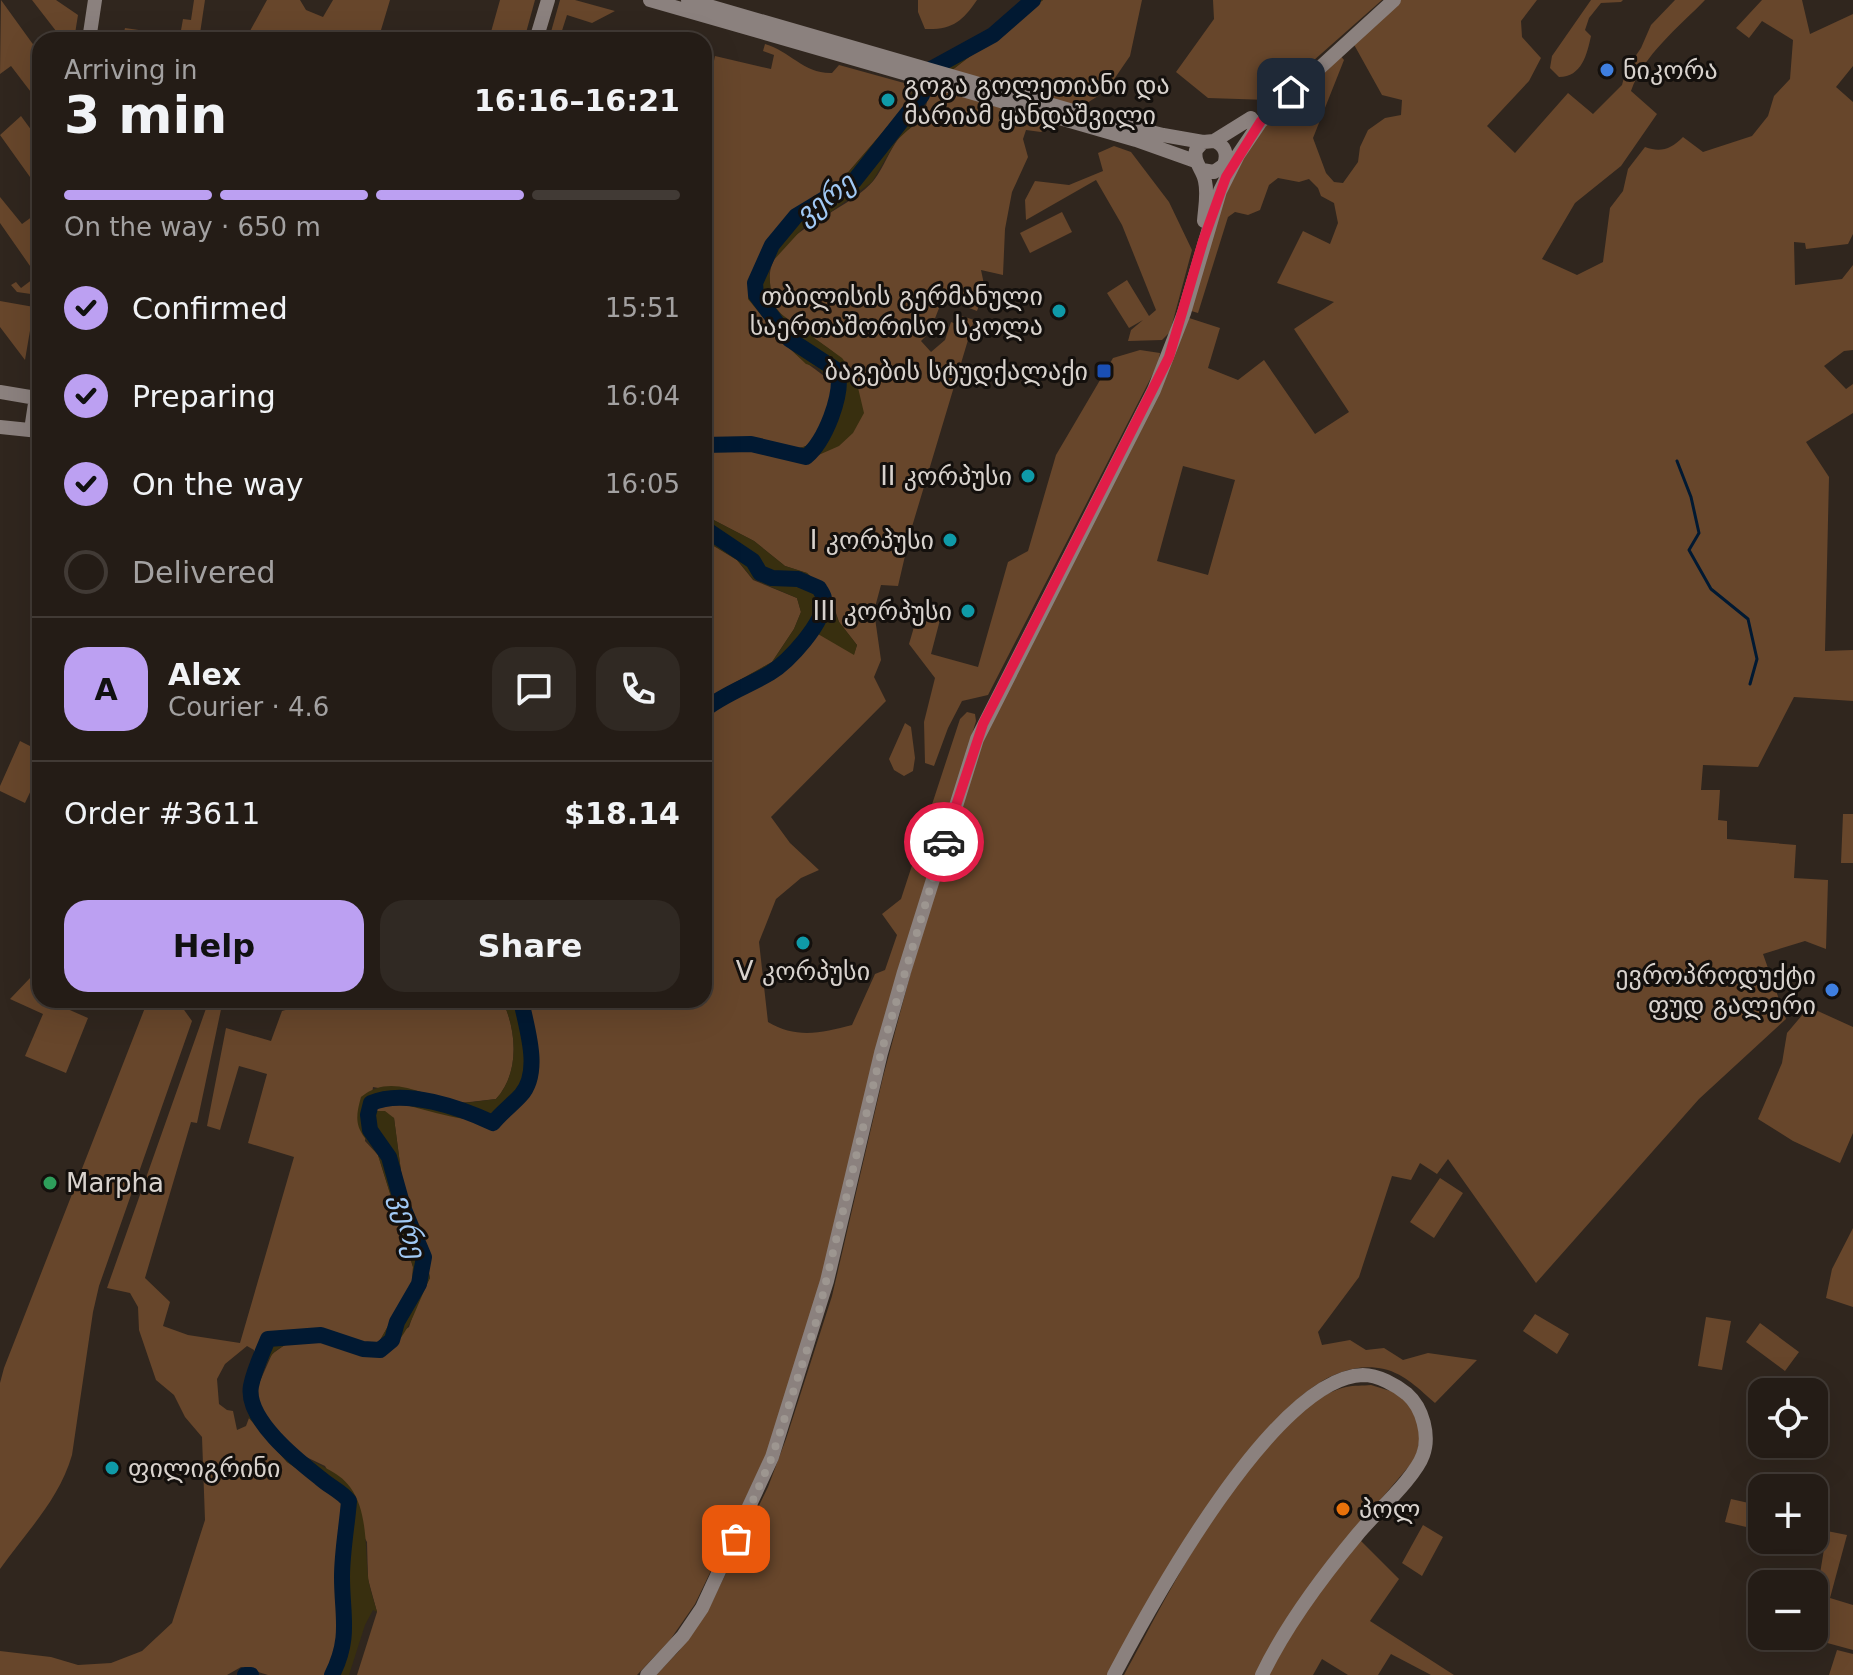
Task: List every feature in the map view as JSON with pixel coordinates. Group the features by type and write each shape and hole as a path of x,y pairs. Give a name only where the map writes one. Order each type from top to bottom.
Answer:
{"main road":[{"path":"90,32 95,0"},
{"path":"538,32 548,0"},
{"path":"650,0 786,33"},
{"path":"647,1675 683,1636 702,1608 772,1457 827,1281 881,1053 904,972 977,739 1154,390 1184,313 1223,164 1224,148 1208,142 1160,141 786,33 688,0"},
{"path":"1210,209 1196,150 1273,108 1394,0"},
{"path":"1160,141 1256,120"},
{"path":"1160,141 1214,172 1256,120"},
{"path":"1210,209 1256,120"},
{"path":"1160,141 1192,173 1210,209"},
{"path":"0,392 32,397"},
{"path":"0,427 32,431"},
{"path":"1114,1675 1133,1639 1222,1497 1250,1457 1298,1407 1341,1379 1365,1375 1398,1387 1412,1399 1424,1422 1423,1455 1415,1469 1356,1536 1320,1583 1262,1675"}],"shaded area":[{"path":"1,0 32,43 32,94 11,66 0,74"},
{"path":"32,0 56,0 78,15 75,32 57,32"},
{"path":"194,0 205,0 200,32 181,32 183,19 191,20"},
{"path":"267,0 300,0 306,10 323,17 333,0 390,0 380,32 249,32"},
{"path":"500,0 535,0 526,32 491,32"},
{"path":"560,0 575,0 615,11 592,23 567,15 562,32 551,32"},
{"path":"918,0 977,0 956,23 925,29 918,12"},
{"path":"1043,0 1142,0 1130,56 1106,91 1041,132 1026,130 1023,139 1028,157 1012,192 1005,229 1003,275 981,270 985,289 977,311 943,298 932,326 924,333 926,336 921,341 931,352 945,340 951,322 959,325 962,316 974,320 911,530 898,586 881,585 874,611 881,660 874,677 886,701 771,817 790,843 819,870 801,878 776,899 759,942 768,1022 799,1033 852,1025 875,974 885,970 897,935 882,914 901,899 960,719 967,712 975,714 976,721 886,1022 814,1311 775,1437 695,1604 670,1640 637,1675 357,1675 377,1612 368,1579 367,1542 325,1466 300,1454 260,1411 257,1388 272,1354 289,1342 322,1341 368,1355 409,1327 430,1278 402,1179 394,1118 373,1112 375,1107 385,1100 473,1120 526,1094 535,1047 527,1008 712,1008 712,711 786,668 803,653 818,633 854,654 857,645 839,622 833,604 807,573 785,566 754,541 712,519 712,450 743,448 805,461 820,454 858,392 853,376 835,353 798,328 775,307 770,283 772,266 780,250 793,237 862,192 874,180 899,138 922,118 934,84"},
{"path":"1213,0 1382,0 1269,100 1208,98 1176,72 1214,19"},
{"path":"1398,0 1537,0 1521,21 1522,37 1541,58 1529,81 1487,126 1515,153 1568,93 1593,114 1622,85 1626,70 1641,48 1651,25 1675,0 1705,0 1653,53 1631,91 1657,114 1621,166 1575,203 1542,259 1577,275 1603,262 1610,208 1623,191 1628,169 1645,147 1666,149 1683,137 1703,152 1752,136 1768,116 1774,96 1790,79 1793,40 1762,21 1749,38 1736,28 1762,0 1802,0 1810,34 1853,14 1853,66 1836,87 1853,102 1853,234 1848,244 1806,249 1805,243 1794,242 1795,285 1842,279 1853,265 1853,350 1844,351 1824,366 1846,389 1853,384 1853,413 1806,442 1829,477 1825,651 1853,650 1853,701 1794,697 1758,767 1703,765 1701,790 1720,790 1718,820 1727,821 1727,839 1796,845 1794,878 1828,880 1826,949 1805,941 1763,954 1786,1019 1699,1099 1536,1283 1448,1159 1437,1174 1420,1163 1411,1180 1392,1176 1359,1277 1318,1332 1322,1345 1350,1340 1366,1350 1384,1348 1403,1360 1428,1353 1477,1360 1435,1403 1405,1379 1384,1369 1352,1369 1322,1381 1294,1402 1268,1430 1222,1494 1110,1675 656,1675 679,1651 711,1604 768,1487 786,1439 832,1296 883,1077 919,942 976,751 1186,317 1220,328 1208,368 1238,380 1264,360 1315,434 1349,412 1294,329 1334,302 1277,283 1303,231 1330,244 1338,223 1334,203 1321,196 1309,179 1299,182 1278,178 1269,185 1260,210 1248,215 1235,212 1228,217 1198,313 1188,310 1213,219 1235,168 1269,121 1339,54 1344,60 1313,138 1326,173 1334,182 1343,183 1358,162 1360,147 1368,130 1385,118 1401,115 1402,100 1382,95 1352,41","holes":["1183,466 1235,480 1208,575 1157,561"]},
{"path":"1591,0 1623,0 1601,3 1589,18 1585,30 1591,36 1582,63 1573,73 1559,77 1550,68 1552,56"},
{"path":"125,28 152,32 124,32"},
{"path":"765,44 774,47 813,70 832,73 839,65 915,86 901,111 838,184 797,210 771,240 750,284 786,344 834,385 824,428 813,442 799,448 743,438 712,438 712,71 715,56 771,69 774,55 763,51"},
{"path":"21,116 32,131 32,180 0,135"},
{"path":"1114,146 1131,152 1169,202 1192,250 1170,332 1162,340 1128,341 1131,330 1143,320 1129,328 1107,293 1127,280 1149,316 1156,310 1122,225 1096,180 1026,220 1025,200 1035,181 1069,185 1103,171 1098,153"},
{"path":"0,197 22,224 32,217 32,269 0,223"},
{"path":"1062,212 1072,232 1030,253 1020,233"},
{"path":"32,280 32,294 17,292 11,285 16,282 21,288"},
{"path":"0,301 32,307 25,360 0,327"},
{"path":"1140,350 1160,353 1158,364 988,695 962,701 934,766 925,763 924,722 935,678 909,644 919,610 941,616 931,654 978,667 1008,562 1028,551 1056,455 1113,358"},
{"path":"712,545 737,560 753,580 797,598 801,612 794,629 772,662 712,696"},
{"path":"905,723 911,727 915,758 913,771 904,776 894,770 889,759"},
{"path":"20,741 32,747 32,788 25,803 0,791"},
{"path":"1843,814 1853,814 1853,863 1841,863"},
{"path":"32,975 32,1008 65,1008 88,1018 66,1073 25,1056 43,1014 10,999"},
{"path":"1809,1007 1853,1027 1853,1133 1840,1163 1793,1141 1758,1119 1782,1063 1787,1033"},
{"path":"145,1008 183,1008 192,1021 99,1286 72,1455 51,1501 0,1569 0,1383"},
{"path":"206,1008 221,1008 197,1123 191,1122 145,1278 170,1302 163,1326 188,1335 240,1343 294,1157 248,1143 267,1074 239,1066 220,1130 207,1126 226,1028 271,1041 282,1011 292,1008 505,1008 514,1051 509,1077 496,1099 461,1103 373,1087 365,1141 378,1155 413,1267 412,1284 379,1342 357,1342 322,1330 261,1345 254,1359 254,1350 247,1346 225,1364 217,1379 219,1404 233,1411 237,1430 246,1426 249,1418 287,1462 342,1499 337,1582 339,1640 328,1675 268,1675 241,1667 227,1675 0,1675 0,1651 51,1657 78,1665 111,1663 142,1651 172,1623 205,1520 202,1437 185,1417 174,1395 156,1380 139,1330 138,1307 130,1293 107,1288"},
{"path":"1440,1178 1463,1193 1434,1238 1410,1222"},
{"path":"1853,1228 1853,1307 1826,1298 1832,1269"},
{"path":"1535,1314 1569,1334 1557,1354 1523,1331"},
{"path":"1706,1317 1731,1321 1722,1370 1698,1366"},
{"path":"1760,1323 1799,1352 1785,1371 1746,1342"},
{"path":"1371,1385 1397,1393 1415,1410 1422,1427 1416,1458 1308,1594 1258,1675 1124,1675 1189,1556 1248,1468 1280,1431 1313,1403 1346,1387"},
{"path":"1731,1499 1748,1503 1748,1527 1725,1522"},
{"path":"1423,1525 1443,1537 1422,1576 1402,1563"},
{"path":"1828,1531 1847,1535 1830,1598 1853,1605 1853,1650 1828,1643 1828,1570 1821,1570 1823,1554 1828,1554"},
{"path":"1356,1536 1399,1579 1370,1621 1454,1675 1431,1675 1391,1654 1378,1675 1348,1675 1322,1659 1313,1675 1262,1675"},
{"path":"1837,1650 1853,1654 1853,1675 1829,1675"}],"sand":[{"path":"1028,0 1043,0 934,84 927,94 922,117 896,141 872,182 821,219 803,228 772,262 769,273 772,303 781,314 842,358 855,375 864,413 853,433 839,446 805,461 743,448 712,450 712,438 724,437 799,448 813,441 824,428 833,384 817,367 806,364 784,343 748,299 750,284 771,240 797,210 838,184 901,111 927,67 989,33"},
{"path":"712,519 754,541 785,566 807,573 826,591 839,622 857,645 854,655 818,634 786,668 712,711 712,696 772,662 794,629 801,612 797,598 753,579 737,560 712,545"},
{"path":"505,1008 527,1008 534,1039 532,1076 526,1092 515,1106 498,1115 476,1120 385,1100 374,1111 385,1111 394,1118 402,1179 430,1278 404,1333 392,1347 374,1354 316,1340 287,1344 271,1356 259,1384 258,1404 268,1423 291,1447 345,1481 356,1497 363,1518 369,1580 377,1612 373,1610 365,1625 349,1675 328,1675 337,1651 340,1628 337,1582 342,1499 287,1462 249,1418 245,1391 254,1359 267,1335 322,1330 357,1342 379,1342 412,1284 413,1267 378,1155 359,1129 357,1116 361,1097 373,1090 396,1086 458,1102 496,1099 509,1077 514,1051"}],"waterway":[{"name":"ვერე","path":"712,445 751,444 806,457 813,450 826,429 835,405 838,371 789,339 756,295 755,283 772,245 796,216 854,181 922,95 931,69 993,35 1033,0"},
{"path":"1677,461 1691,497 1699,533 1689,550 1711,589 1748,619 1757,659 1750,684"},
{"name":"ვერე","path":"712,533 753,561 760,573 772,578 798,579 819,588 824,599 813,630 786,660 770,673 712,704"},
{"name":"ვერე","path":"332,1675 344,1638 342,1568 349,1501 299,1461 264,1425 251,1399 252,1380 268,1339 321,1335 363,1349 380,1350 392,1340 397,1322 419,1284 424,1257 403,1207 389,1157 370,1130 368,1115 371,1103 385,1099 416,1099 449,1106 493,1123 521,1095 531,1074 531,1049 523,1008"},
{"name":"ვერე","path":"245,1675 251,1675"}],"way so far":[{"path":"736,1539 772,1457 817,1319 881,1053 944,842"}],"place":[{"name":"ნიკორა","path":"1607,70"},
{"name":"გოგა გოლეთიანი და მარიამ ყანდაშვილი","path":"888,100"},
{"name":"თბილისის გერმანული საერთაშორისო სკოლა","path":"1059,311"},
{"name":"ბაგების სტუდქალაქი","path":"1104,371"},
{"name":"II კორპუსი","path":"1028,476"},
{"name":"I კორპუსი","path":"950,540"},
{"name":"III კორპუსი","path":"968,611"},
{"name":"V კორპუსი","path":"803,943"},
{"name":"ევროპროდუქტი ფუდ გალერი","path":"1832,990"},
{"name":"Marpha","path":"50,1183"},
{"name":"ფილიგრინი","path":"112,1468"},
{"name":"პოლ","path":"1343,1509"}],"route":[{"path":"944,842 983,724 1169,357 1203,241 1226,177 1261,121 1291,92"}]}
